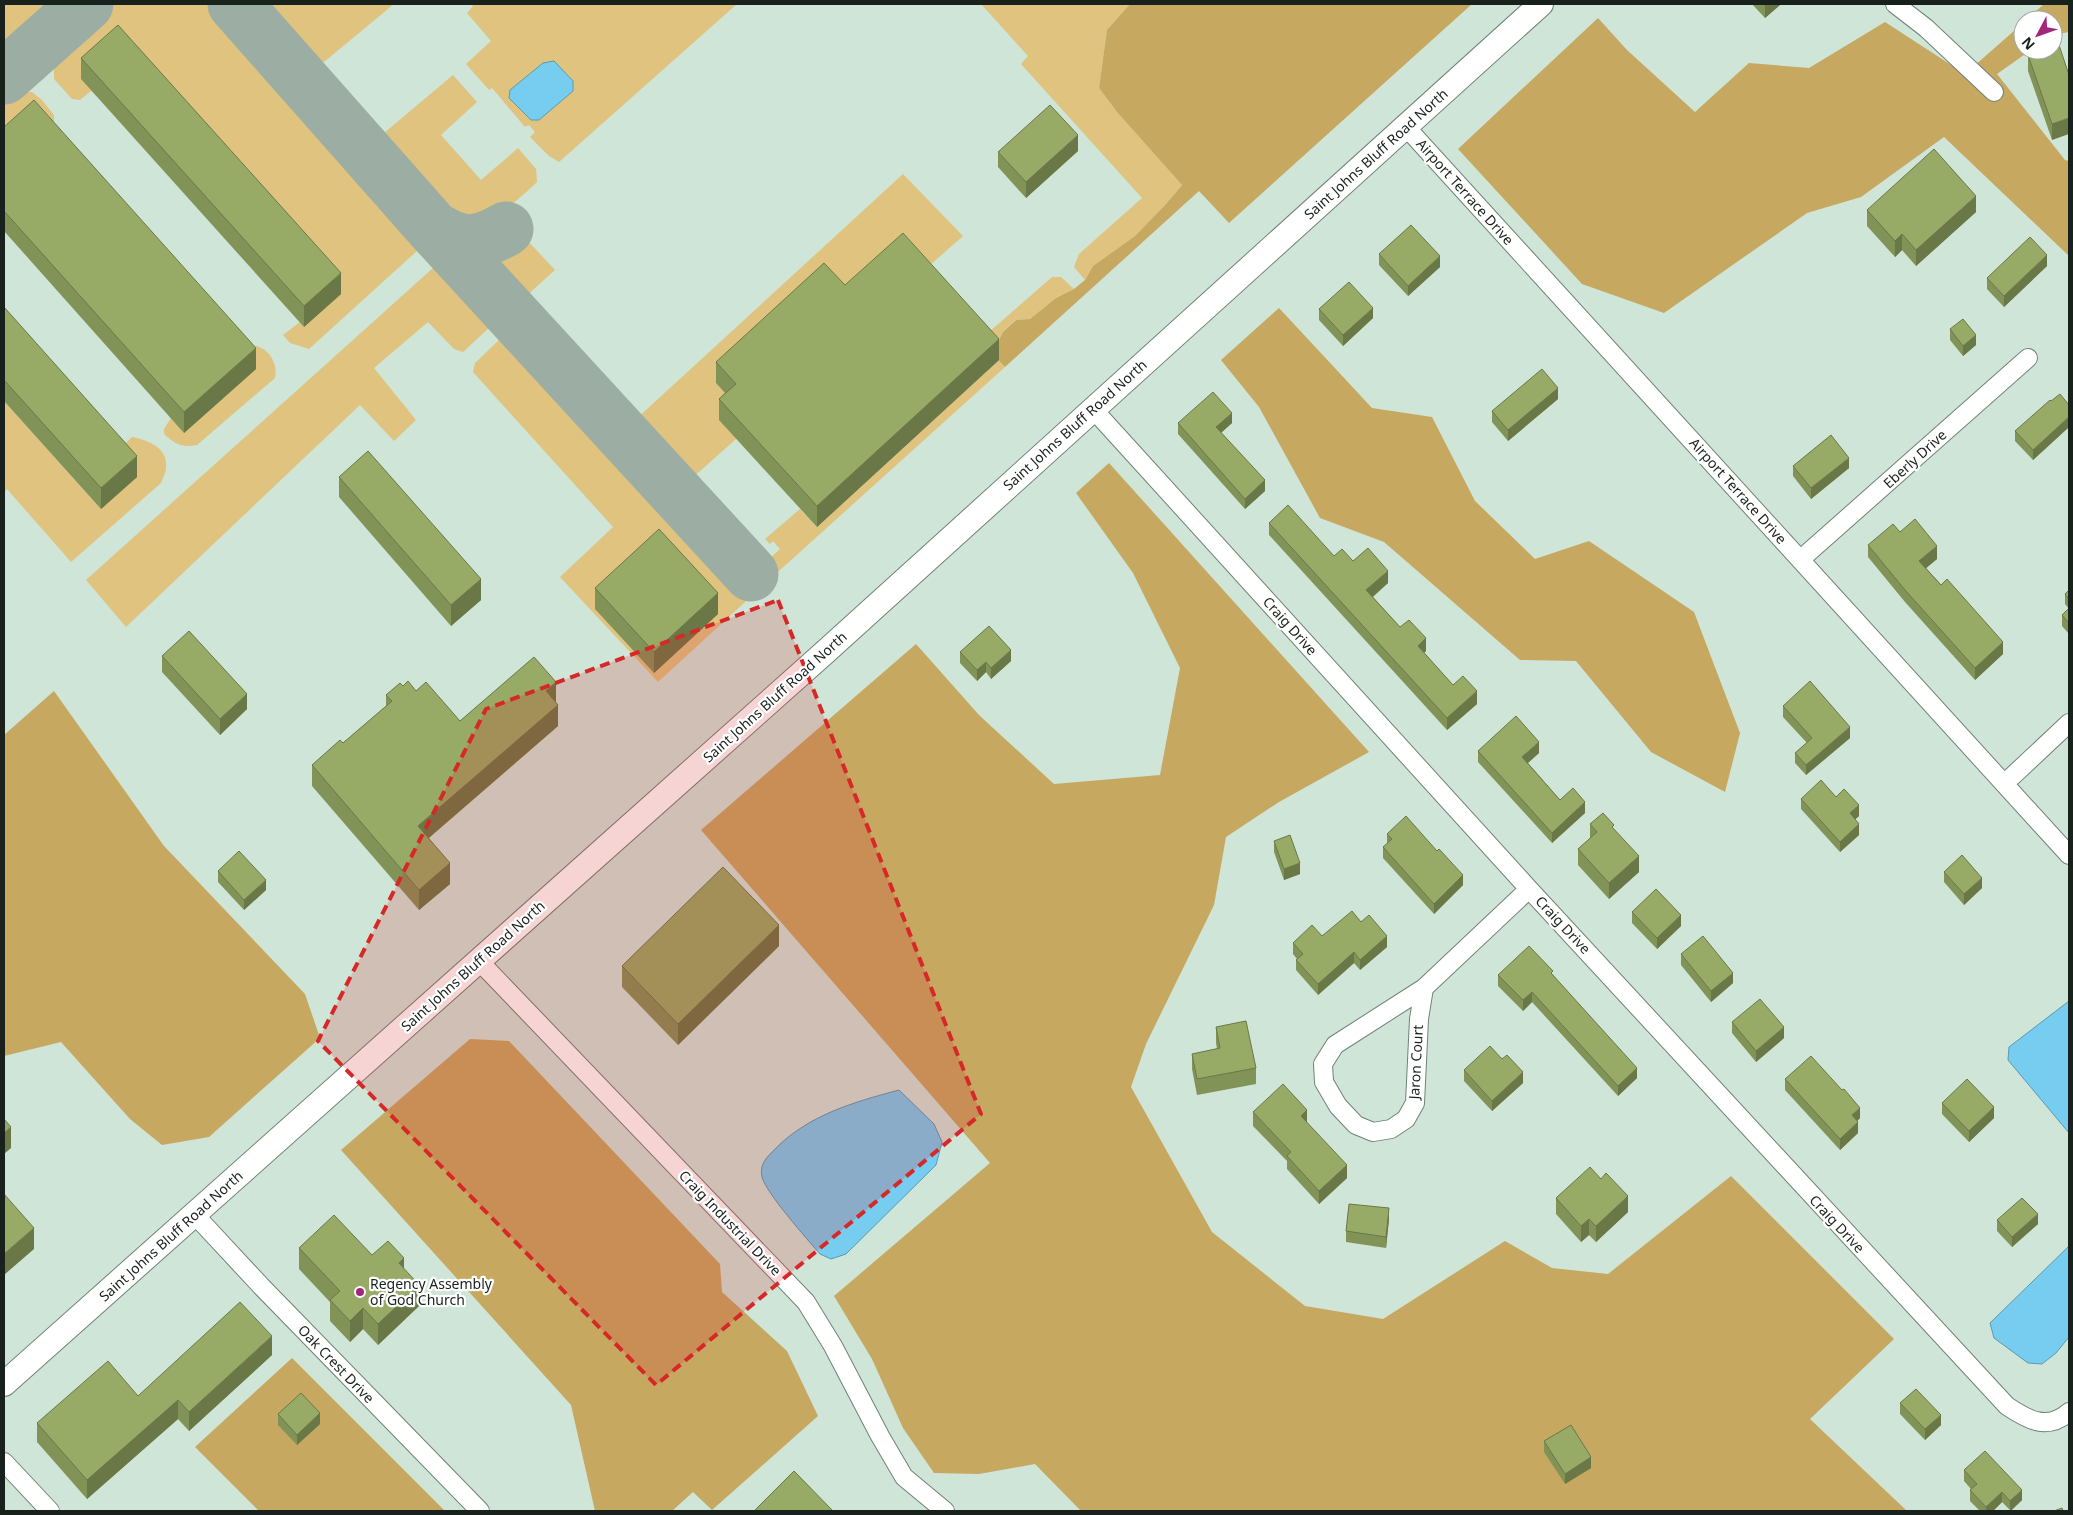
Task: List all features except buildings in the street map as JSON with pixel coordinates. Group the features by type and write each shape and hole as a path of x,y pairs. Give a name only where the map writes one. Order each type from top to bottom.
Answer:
{"main road":[{"name":"Saint Johns Bluff Road North","path":"4,1384 823,654 1541,4"}],"street":[{"path":"1895,4 1926,28 1994,92"},
{"name":"Airport Terrace Drive","path":"1406,127 2069,855"},
{"name":"Eberly Drive","path":"1801,559 2028,358"},
{"name":"Craig Drive","path":"1093,409 1529,889 2007,1406 2026,1419 2046,1423 2069,1412"},
{"path":"2004,784 2069,723"},
{"name":"Jaron Court","path":"1424,988 1418,1020 1415,1103 1406,1119 1391,1129 1373,1132 1356,1125 1338,1106 1324,1082 1323,1064 1335,1045 1424,988 1529,889"},
{"name":"Craig Industrial Drive","path":"479,961 806,1302 833,1346 904,1478 945,1511"},
{"name":"Oak Crest Drive","path":"195,1214 261,1286 480,1511"},
{"path":"4,1462 50,1511"}],"highlighted area":[{"path":"778,600 981,1114 656,1385 318,1041 486,709"}],"shaded area":[{"path":"4,4 62,4 4,55"},
{"path":"111,4 209,4 421,242 418,250 309,349 290,343 283,335 300,322 304,327 340,293 91,91 80,100 72,99 54,79 54,63 57,51"},
{"path":"257,4 394,4 324,62 307,60"},
{"path":"471,4 737,4 559,162 549,156 530,137 535,132 529,125 525,127 492,88 489,90 466,64 491,41 467,13 473,6"},
{"path":"981,4 1130,4 1107,30 1099,88 1117,112 1182,185 1135,236 1093,266 1085,280 1074,267 1079,254 1142,198 1021,64 1028,56"},
{"path":"1130,4 1472,4 1229,223 1199,191 1005,367 995,356 998,342 1003,332 1016,320 1030,319 1056,298 1074,289 1085,280 1093,266 1135,236 1182,185 1117,112 1099,88 1107,30"},
{"path":"2044,4 2069,4 2069,32 2063,33 2063,10 2037,10"},
{"path":"1598,18 1627,50 1695,112 1749,63 1809,68 1885,22 1965,74 2013,32 2013,60 2017,60 1997,74 2065,160 2069,161 2069,256 1944,137 1861,197 1807,213 1664,313 1582,284 1458,149"},
{"path":"453,75 477,102 441,135 481,180 518,148 536,169 537,182 504,210 481,220 468,222 440,213 385,149 384,133"},
{"path":"15,92 32,92 42,100 54,115 54,124 4,148 4,99"},
{"path":"903,174 963,236 921,273 716,383 736,405 736,439 690,480 634,421"},
{"path":"520,239 526,239 555,270 524,298 520,297 492,267"},
{"path":"446,267 491,316 491,326 463,352 454,349 428,322 374,368 416,420 394,441 360,405 126,627 86,580 433,268"},
{"path":"1052,277 1061,277 1074,289 1056,298 1030,319 1015,320 1003,332 998,342 981,339"},
{"path":"1279,308 1372,408 1432,417 1475,501 1535,559 1589,541 1694,612 1740,733 1725,792 1651,752 1576,661 1520,660 1384,542 1320,518 1259,407 1221,360"},
{"path":"513,339 730,575 738,574 756,592 658,682 560,577 613,527 473,372 475,363 499,340"},
{"path":"256,346 265,350 272,358 276,373 275,378 197,445 187,446 179,444 164,434 164,429 171,418"},
{"path":"999,360 1005,367 769,580 757,568 759,556 763,553 768,560 780,549 773,541 770,544 765,539 800,509 817,527"},
{"path":"4,401 101,509 115,453 132,437 156,446 164,455 166,469 161,483 71,562 7,489 4,492"},
{"path":"1109,463 1369,752 1279,802 1226,837 1214,905 1146,1044 1131,1087 1212,1232 1305,1306 1383,1319 1505,1241 1552,1268 1608,1274 1731,1176 1894,1339 1810,1419 1907,1511 1081,1511 1035,1464 979,1474 934,1473 903,1428 872,1359 834,1296 990,1163 701,830 916,644 979,715 1054,784 1160,775 1180,668 1133,573 1076,493"},
{"path":"54,691 164,846 305,994 320,1038 209,1137 162,1145 130,1119 61,1042 4,1056 4,735"},
{"path":"470,1039 509,1041 720,1264 722,1292 787,1351 818,1416 712,1510 693,1492 672,1511 595,1511 571,1405 341,1150"},
{"path":"292,1358 445,1511 259,1511 195,1447"}],"water":[{"path":"554,61 573,81 573,91 539,120 531,120 509,98 510,90 543,63"},
{"path":"2069,1001 2069,1133 2008,1060 2009,1047"},
{"path":"899,1090 934,1124 942,1142 936,1165 846,1254 831,1259 820,1254 771,1194 762,1177 761,1172 764,1161 789,1137 818,1118 865,1099"},
{"path":"2069,1246 2069,1337 2056,1353 2042,1364 2028,1363 1994,1338 1990,1323"}],"taxiway":[{"path":"4,77 86,4"},
{"path":"235,4 433,228 751,574"},
{"path":"433,228 453,238 470,242 486,239 506,229"}],"place":[{"name":"Regency Assembly of God Church","path":"360,1292"}]}
